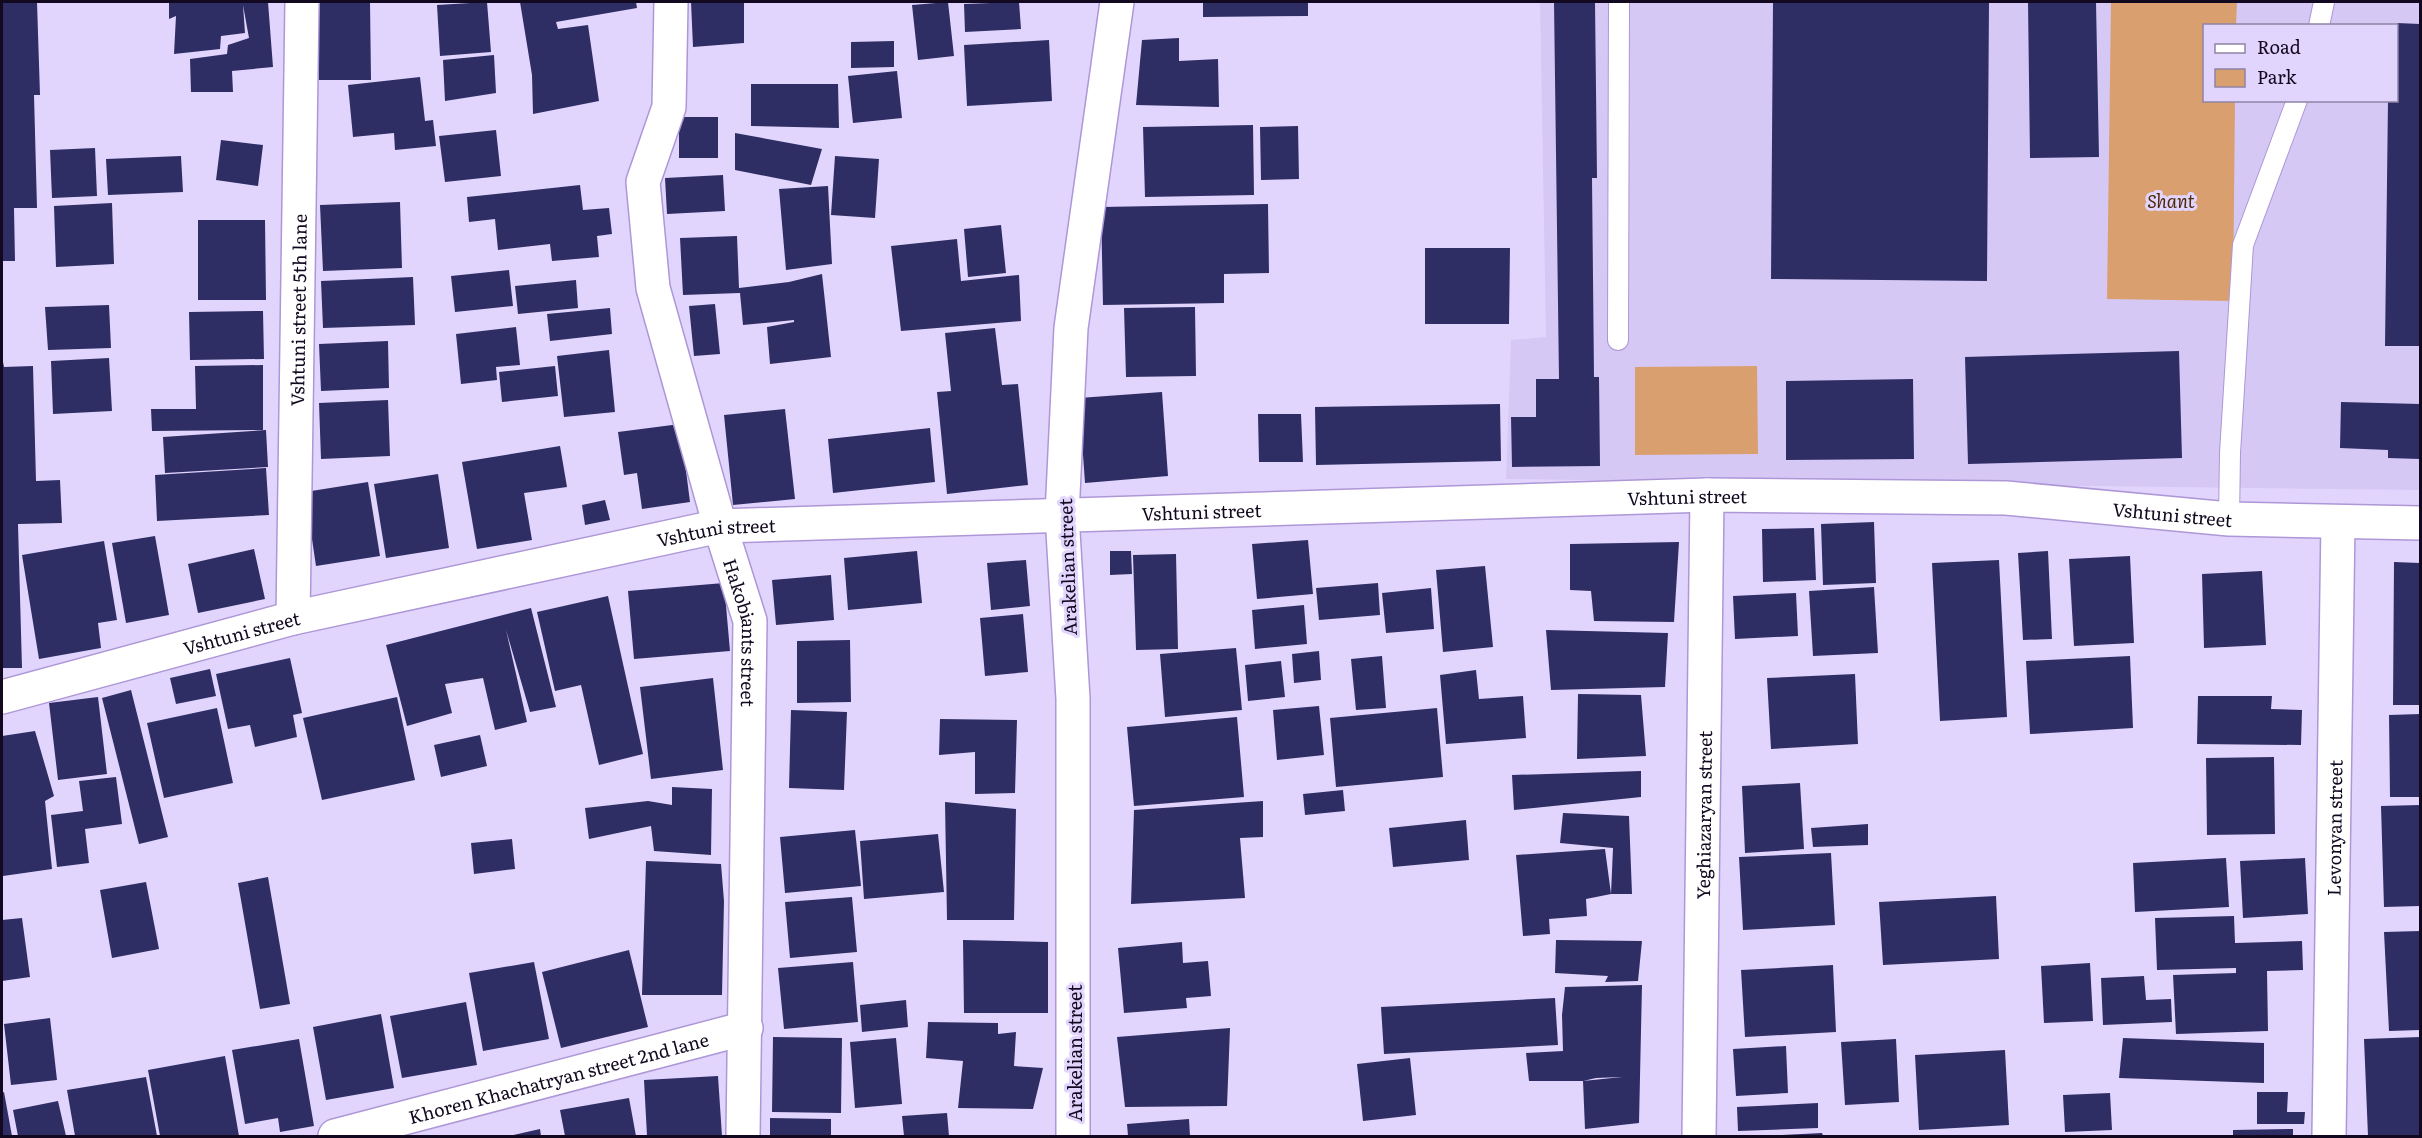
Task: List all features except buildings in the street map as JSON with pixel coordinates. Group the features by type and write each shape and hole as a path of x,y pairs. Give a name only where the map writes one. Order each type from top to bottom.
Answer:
{"street":[{"name":"Vshtuni street 5th lane","path":"293,618 302,2"},
{"name":"Hakobiants street","path":"671,2 669,106 643,182 653,288 720,526 750,621 743,1137"},
{"name":"Arakelian street","path":"1073,1137 1073,699 1062,514 1071,328 1117,2"},
{"name":"Vshtuni street","path":"2,698 293,618 720,526 1062,514 1545,502 1707,495 2006,498 2229,519 2421,523"},
{"name":"Yeghiazaryan street","path":"1700,1137 1707,495"},
{"name":"Levonyan street","path":"2329,1137 2338,522"},
{"name":"Khoren Khachatryan street 2nd lane","path":"335,1137 746,1028"}],"lane":[{"path":"1618,340 1619,2"},
{"path":"2319,24 2324,2"},
{"path":"2229,519 2230,453 2243,245 2296,102"}],"shaded area":[{"path":"1540,2 2420,2 2420,490 1506,479 1511,340 1546,337"}],"green space":[{"name":"Shant","path":"2111,2 2237,2 2236,24 2203,24 2203,102 2235,102 2233,301 2107,299"},
{"path":"1757,366 1758,454 1635,455 1635,367"}]}
